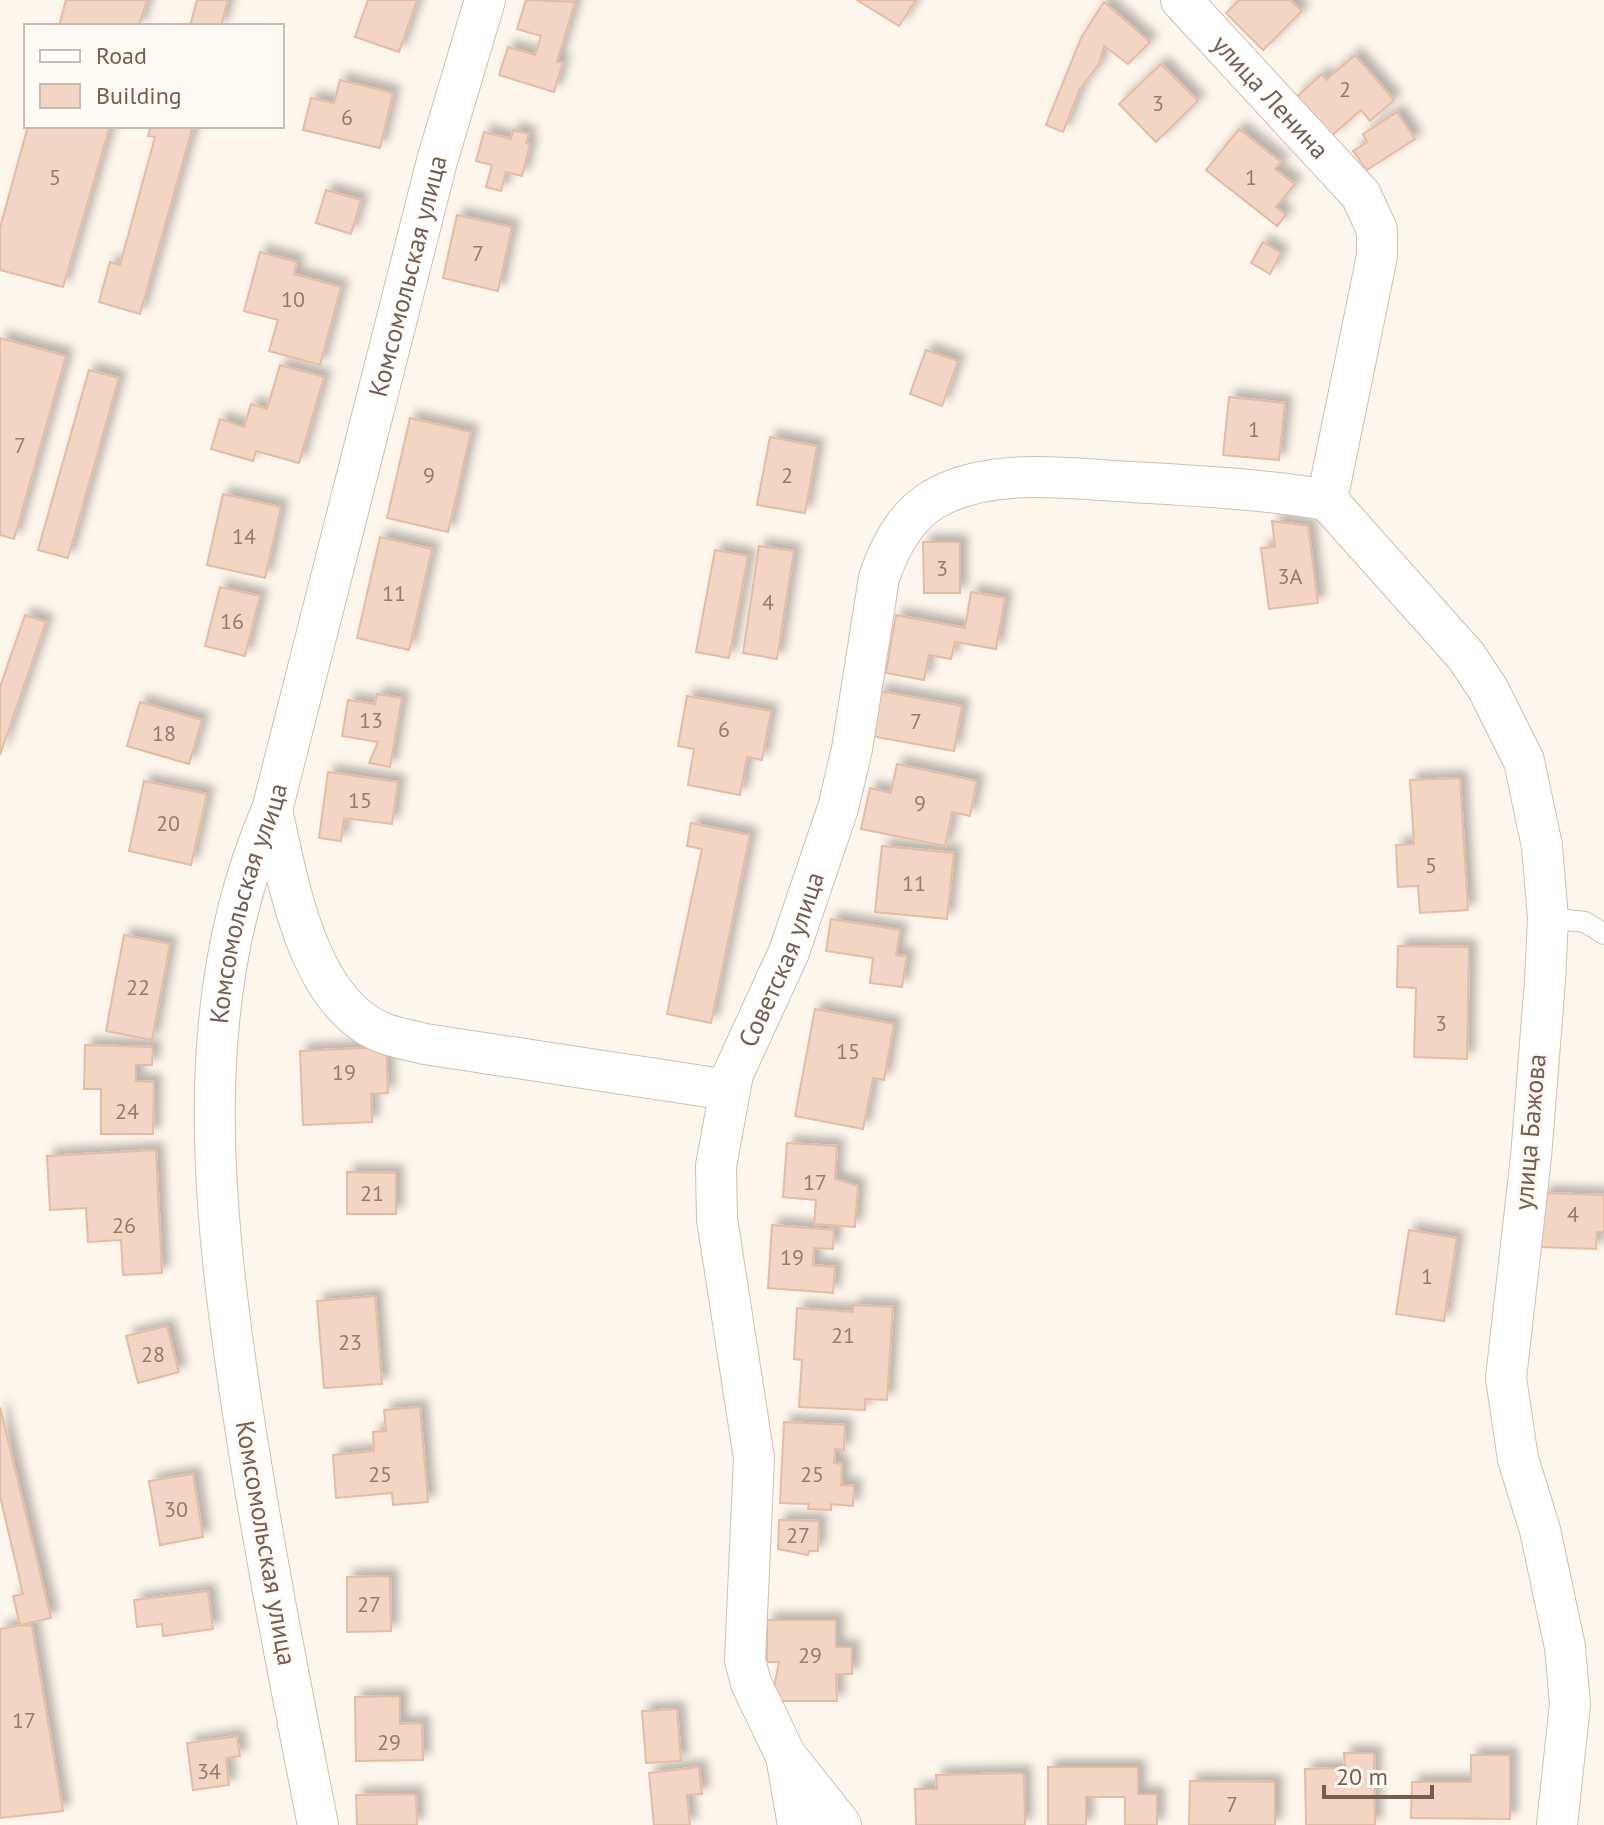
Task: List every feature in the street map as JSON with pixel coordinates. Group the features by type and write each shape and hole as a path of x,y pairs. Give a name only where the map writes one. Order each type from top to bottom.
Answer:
{"street":[{"name":"Комсомольская улица","path":"318,1825 263,1544 229,1317 215,1171 215,1062 239,896 272,810 437,161 485,0"},
{"name":"улица Ленина","path":"1181,0 1361,195 1377,230 1377,256 1327,500"},
{"name":"Советская улица","path":"798,1825 786,1756 751,1683 743,1639 754,1470 717,1219 716,1166 728,1090 789,952 828,844 852,749 879,578 896,539 912,517 931,500 958,488 1021,478 1196,485 1327,500"},
{"name":"улица Бажова","path":"1327,500 1466,656 1512,731 1524,761 1537,822 1547,883 1548,918 1531,1157 1506,1378 1518,1459 1540,1530 1565,1647 1570,1704 1557,1825"},
{"path":"272,810 299,918 325,978 353,1014 382,1033 425,1044 728,1090"},
{"path":"786,1756 841,1825"}],"lane":[{"path":"1548,918 1585,922 1604,934"}],"building":[{"path":"66,0 147,0 140,24 60,24"},
{"path":"197,0 228,0 222,24 191,24"},
{"path":"368,0 417,0 399,52 355,37"},
{"path":"526,0 575,2 557,62 563,62 554,92 499,75 508,47 535,55 541,36 517,29"},
{"path":"857,0 916,0 899,26"},
{"path":"1239,0 1290,0 1302,11 1263,50 1226,13"},
{"path":"1104,2 1150,42 1128,64 1104,46 1099,64 1080,89 1063,132 1046,125 1081,38"},
{"path":"1355,55 1394,100 1370,121 1361,110 1330,137 1295,98 1322,74 1326,80"},
{"path":"1161,64 1198,101 1156,142 1119,104"},
{"path":"340,80 393,93 380,148 303,130 311,98 334,103"},
{"path":"1397,112 1415,139 1367,170 1353,151 1367,142 1363,134"},
{"path":"27,128 109,128 63,287 0,270 0,228"},
{"path":"150,128 192,128 140,314 99,302 110,262 120,265 155,137 148,136"},
{"path":"1239,129 1281,162 1275,169 1295,184 1276,207 1286,215 1277,226 1206,170"},
{"path":"513,130 529,134 526,143 530,144 522,176 506,172 501,191 486,187 492,165 476,161 484,132 511,139"},
{"path":"326,190 361,200 351,234 316,223"},
{"path":"457,215 512,227 498,291 443,278"},
{"path":"1263,242 1281,253 1270,274 1251,263"},
{"path":"260,252 297,262 294,274 341,287 320,365 269,351 278,320 244,311"},
{"path":"0,338 66,356 14,539 0,535"},
{"path":"926,350 958,361 942,406 910,394"},
{"path":"280,365 324,377 299,463 256,451 253,461 211,449 220,419 244,427 251,404 267,409"},
{"path":"89,370 119,378 68,558 38,550"},
{"path":"1229,397 1285,403 1279,460 1223,455"},
{"path":"410,418 471,432 448,532 387,518"},
{"path":"770,437 817,446 805,513 757,505"},
{"path":"223,494 281,507 265,578 207,565"},
{"path":"1272,521 1308,526 1318,603 1269,609 1261,548 1275,547"},
{"path":"380,537 432,549 409,650 357,638"},
{"path":"923,542 960,542 960,593 924,593"},
{"path":"759,546 794,551 777,659 743,653"},
{"path":"715,550 748,556 729,658 696,652"},
{"path":"220,587 260,596 245,656 205,646"},
{"path":"971,592 1005,598 996,649 955,642 951,659 929,655 924,680 886,673 896,615 965,628"},
{"path":"25,615 46,622 0,755 0,687"},
{"path":"879,691 962,706 954,751 871,736"},
{"path":"377,694 402,698 390,767 369,763 378,742 342,736 348,700 375,704"},
{"path":"687,696 771,711 762,760 747,757 740,795 688,785 694,749 678,746"},
{"path":"140,702 202,720 189,764 127,746"},
{"path":"897,764 977,781 970,816 952,812 945,846 861,829 870,788 891,793"},
{"path":"328,772 398,782 392,824 344,818 341,841 319,838"},
{"path":"1460,778 1468,910 1420,913 1418,886 1398,887 1396,845 1414,844 1410,780"},
{"path":"144,781 207,794 191,865 129,851"},
{"path":"691,823 750,835 711,1023 667,1014 702,849 687,846"},
{"path":"882,846 954,853 947,919 875,912"},
{"path":"831,919 900,930 896,955 907,956 902,987 870,983 873,958 826,951"},
{"path":"124,935 170,944 152,1040 106,1031"},
{"path":"1398,946 1469,947 1467,1059 1414,1057 1416,988 1397,987"},
{"path":"815,1009 894,1024 884,1080 873,1078 863,1129 795,1116"},
{"path":"85,1045 153,1047 152,1065 136,1065 136,1081 154,1082 153,1134 101,1134 101,1089 84,1089"},
{"path":"386,1047 388,1093 371,1094 372,1122 303,1125 300,1051"},
{"path":"787,1143 837,1146 835,1179 858,1186 855,1227 814,1224 816,1200 783,1197"},
{"path":"156,1150 162,1273 123,1275 121,1240 88,1242 86,1208 50,1210 47,1156"},
{"path":"347,1172 396,1173 396,1214 347,1214"},
{"path":"1543,1193 1604,1195 1604,1232 1597,1232 1596,1249 1540,1247"},
{"path":"772,1225 834,1230 833,1249 814,1248 813,1265 835,1267 833,1293 768,1288"},
{"path":"1409,1230 1457,1238 1444,1321 1396,1314"},
{"path":"375,1296 382,1384 324,1388 317,1301"},
{"path":"853,1305 893,1307 887,1400 865,1399 865,1410 799,1407 802,1360 794,1359 797,1308 853,1312"},
{"path":"167,1326 179,1372 138,1383 126,1336"},
{"path":"0,1407 51,1618 20,1625 13,1596 23,1594 0,1496"},
{"path":"420,1407 428,1502 393,1505 392,1493 336,1498 333,1455 374,1451 373,1432 386,1431 384,1410"},
{"path":"784,1422 845,1425 844,1450 835,1449 834,1463 842,1464 841,1485 854,1486 853,1506 831,1504 831,1510 808,1509 809,1504 780,1503"},
{"path":"193,1474 203,1537 160,1545 149,1481"},
{"path":"779,1520 819,1521 818,1551 809,1551 808,1555 778,1549"},
{"path":"390,1576 391,1631 347,1632 347,1577"},
{"path":"208,1591 213,1629 163,1636 162,1624 137,1627 134,1600"},
{"path":"767,1620 836,1620 836,1647 852,1647 852,1674 836,1674 837,1701 781,1701 773,1693 779,1662 767,1662"},
{"path":"32,1626 63,1811 0,1818 0,1629"},
{"path":"400,1696 400,1724 422,1723 423,1760 356,1761 355,1697"},
{"path":"677,1709 681,1761 646,1763 642,1711"},
{"path":"237,1736 240,1756 226,1758 229,1785 193,1790 187,1743"},
{"path":"1344,1753 1374,1753 1375,1825 1306,1825 1305,1769 1345,1768"},
{"path":"1471,1755 1510,1755 1510,1819 1411,1818 1412,1782 1471,1782"},
{"path":"699,1767 702,1794 687,1795 690,1825 654,1825 649,1773"},
{"path":"1048,1767 1138,1767 1138,1794 1157,1794 1157,1825 1125,1825 1125,1797 1086,1797 1086,1825 1048,1825"},
{"path":"1024,1773 1025,1825 916,1825 915,1789 937,1789 936,1775"},
{"path":"1190,1781 1275,1782 1275,1825 1189,1825"},
{"path":"416,1794 417,1825 357,1825 356,1795"}]}
